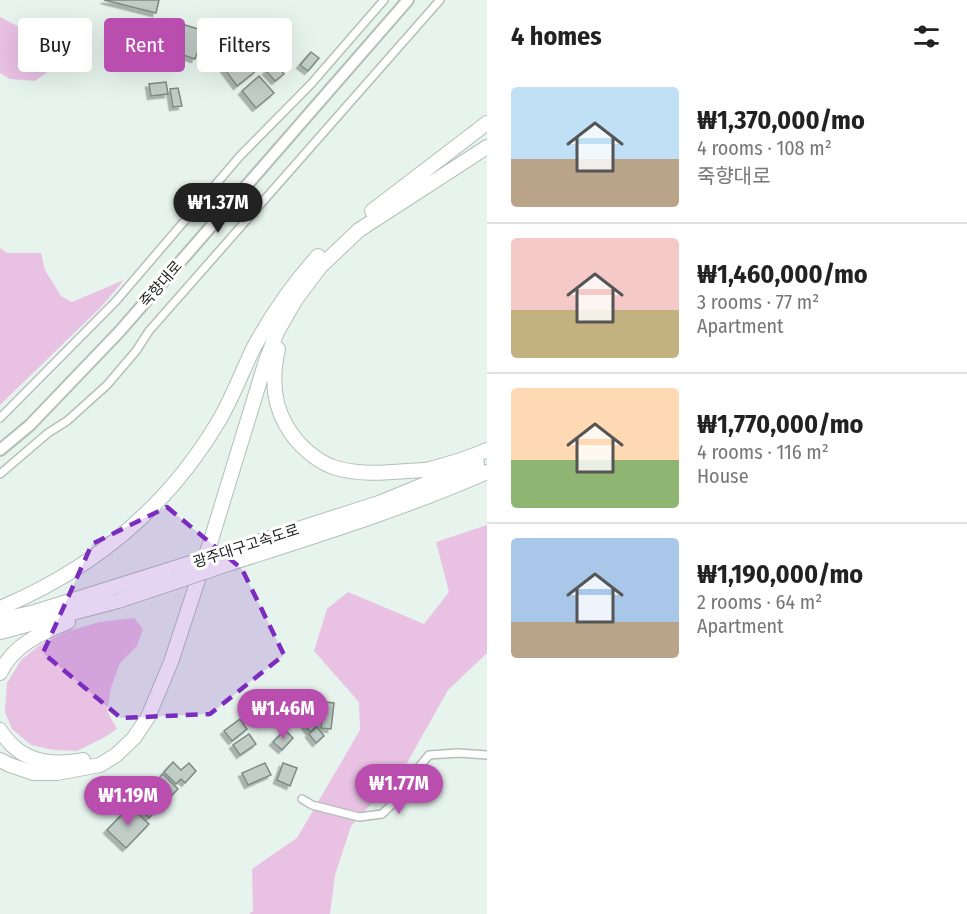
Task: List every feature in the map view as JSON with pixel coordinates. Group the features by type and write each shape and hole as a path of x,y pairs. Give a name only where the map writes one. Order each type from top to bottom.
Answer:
{"highway":[{"path":"487,123 333,241 296,281 274,363 274,388 280,415 292,436 310,454 332,467 357,472 384,473 428,470 487,450"},
{"path":"0,608 29,596 98,555 150,510 177,481 203,447 236,390 253,350 273,313 358,230 487,147"},
{"path":"0,729 18,751 34,760 54,763 72,762 92,758 113,747 141,715 152,693 164,658 258,361 291,297"},
{"path":"0,760 33,773 57,773 100,765 116,755 134,738 148,717 171,662 266,364 291,297"},
{"name":"광주대구고속도로","path":"0,621 175,575 227,558 379,503 487,458"},
{"name":"광주대구고속도로","path":"227,558 379,515 487,472"},
{"name":"광주대구고속도로","path":"0,632 117,601 175,575"},
{"path":"0,673 5,663 31,639 117,601"}],"main road":[{"name":"죽향대로","path":"0,450 30,425 120,331 408,0"}],"street":[{"path":"0,418 116,301 240,156 311,84 384,0"},
{"path":"0,474 48,433 67,421 107,385 136,351 149,331 440,0"},
{"path":"302,799 312,805 359,817 382,814 405,792 414,773 429,755 458,753 487,755"}],"highlighted area":[{"path":"167,507 242,569 284,655 210,714 121,718 43,653 92,544"}],"shaded area":[{"path":"0,17 18,26 18,72 48,72 35,81 10,79 0,73"},
{"path":"0,248 7,253 41,253 45,270 61,296 72,302 124,280 100,308 0,405"},
{"path":"487,525 487,653 448,690 403,770 351,826 335,875 330,914 249,914 253,911 252,869 297,838 360,730 359,702 314,651 327,609 348,592 424,624 449,592 436,542"},
{"path":"134,618 143,629 137,646 120,663 111,687 107,711 117,729 77,751 54,750 31,745 12,729 5,712 7,683 21,660 40,645 68,631 100,622"}],"building":[{"path":"104,0 159,0 156,13"},
{"path":"185,25 197,29 195,59 185,56"},
{"path":"311,52 319,58 308,71 300,65"},
{"path":"227,72 255,72 237,86"},
{"path":"267,72 282,72 284,74 275,81"},
{"path":"259,76 274,93 256,108 242,91"},
{"path":"166,82 168,94 151,96 149,84"},
{"path":"178,88 182,106 173,107 170,89"},
{"path":"325,702 334,703 331,729 321,728"},
{"path":"309,717 317,726 310,732 303,722"},
{"path":"240,719 247,729 232,741 224,731"},
{"path":"317,727 324,736 316,743 309,734"},
{"path":"285,730 293,738 282,750 273,742"},
{"path":"249,734 256,744 240,755 233,745"},
{"path":"173,762 181,770 189,763 196,771 185,783 181,779 176,784 164,772"},
{"path":"265,763 271,775 248,785 242,773"},
{"path":"283,763 297,768 290,786 277,780"},
{"path":"163,774 178,789 149,818 134,802"},
{"path":"130,806 149,824 126,848 107,830"}]}
